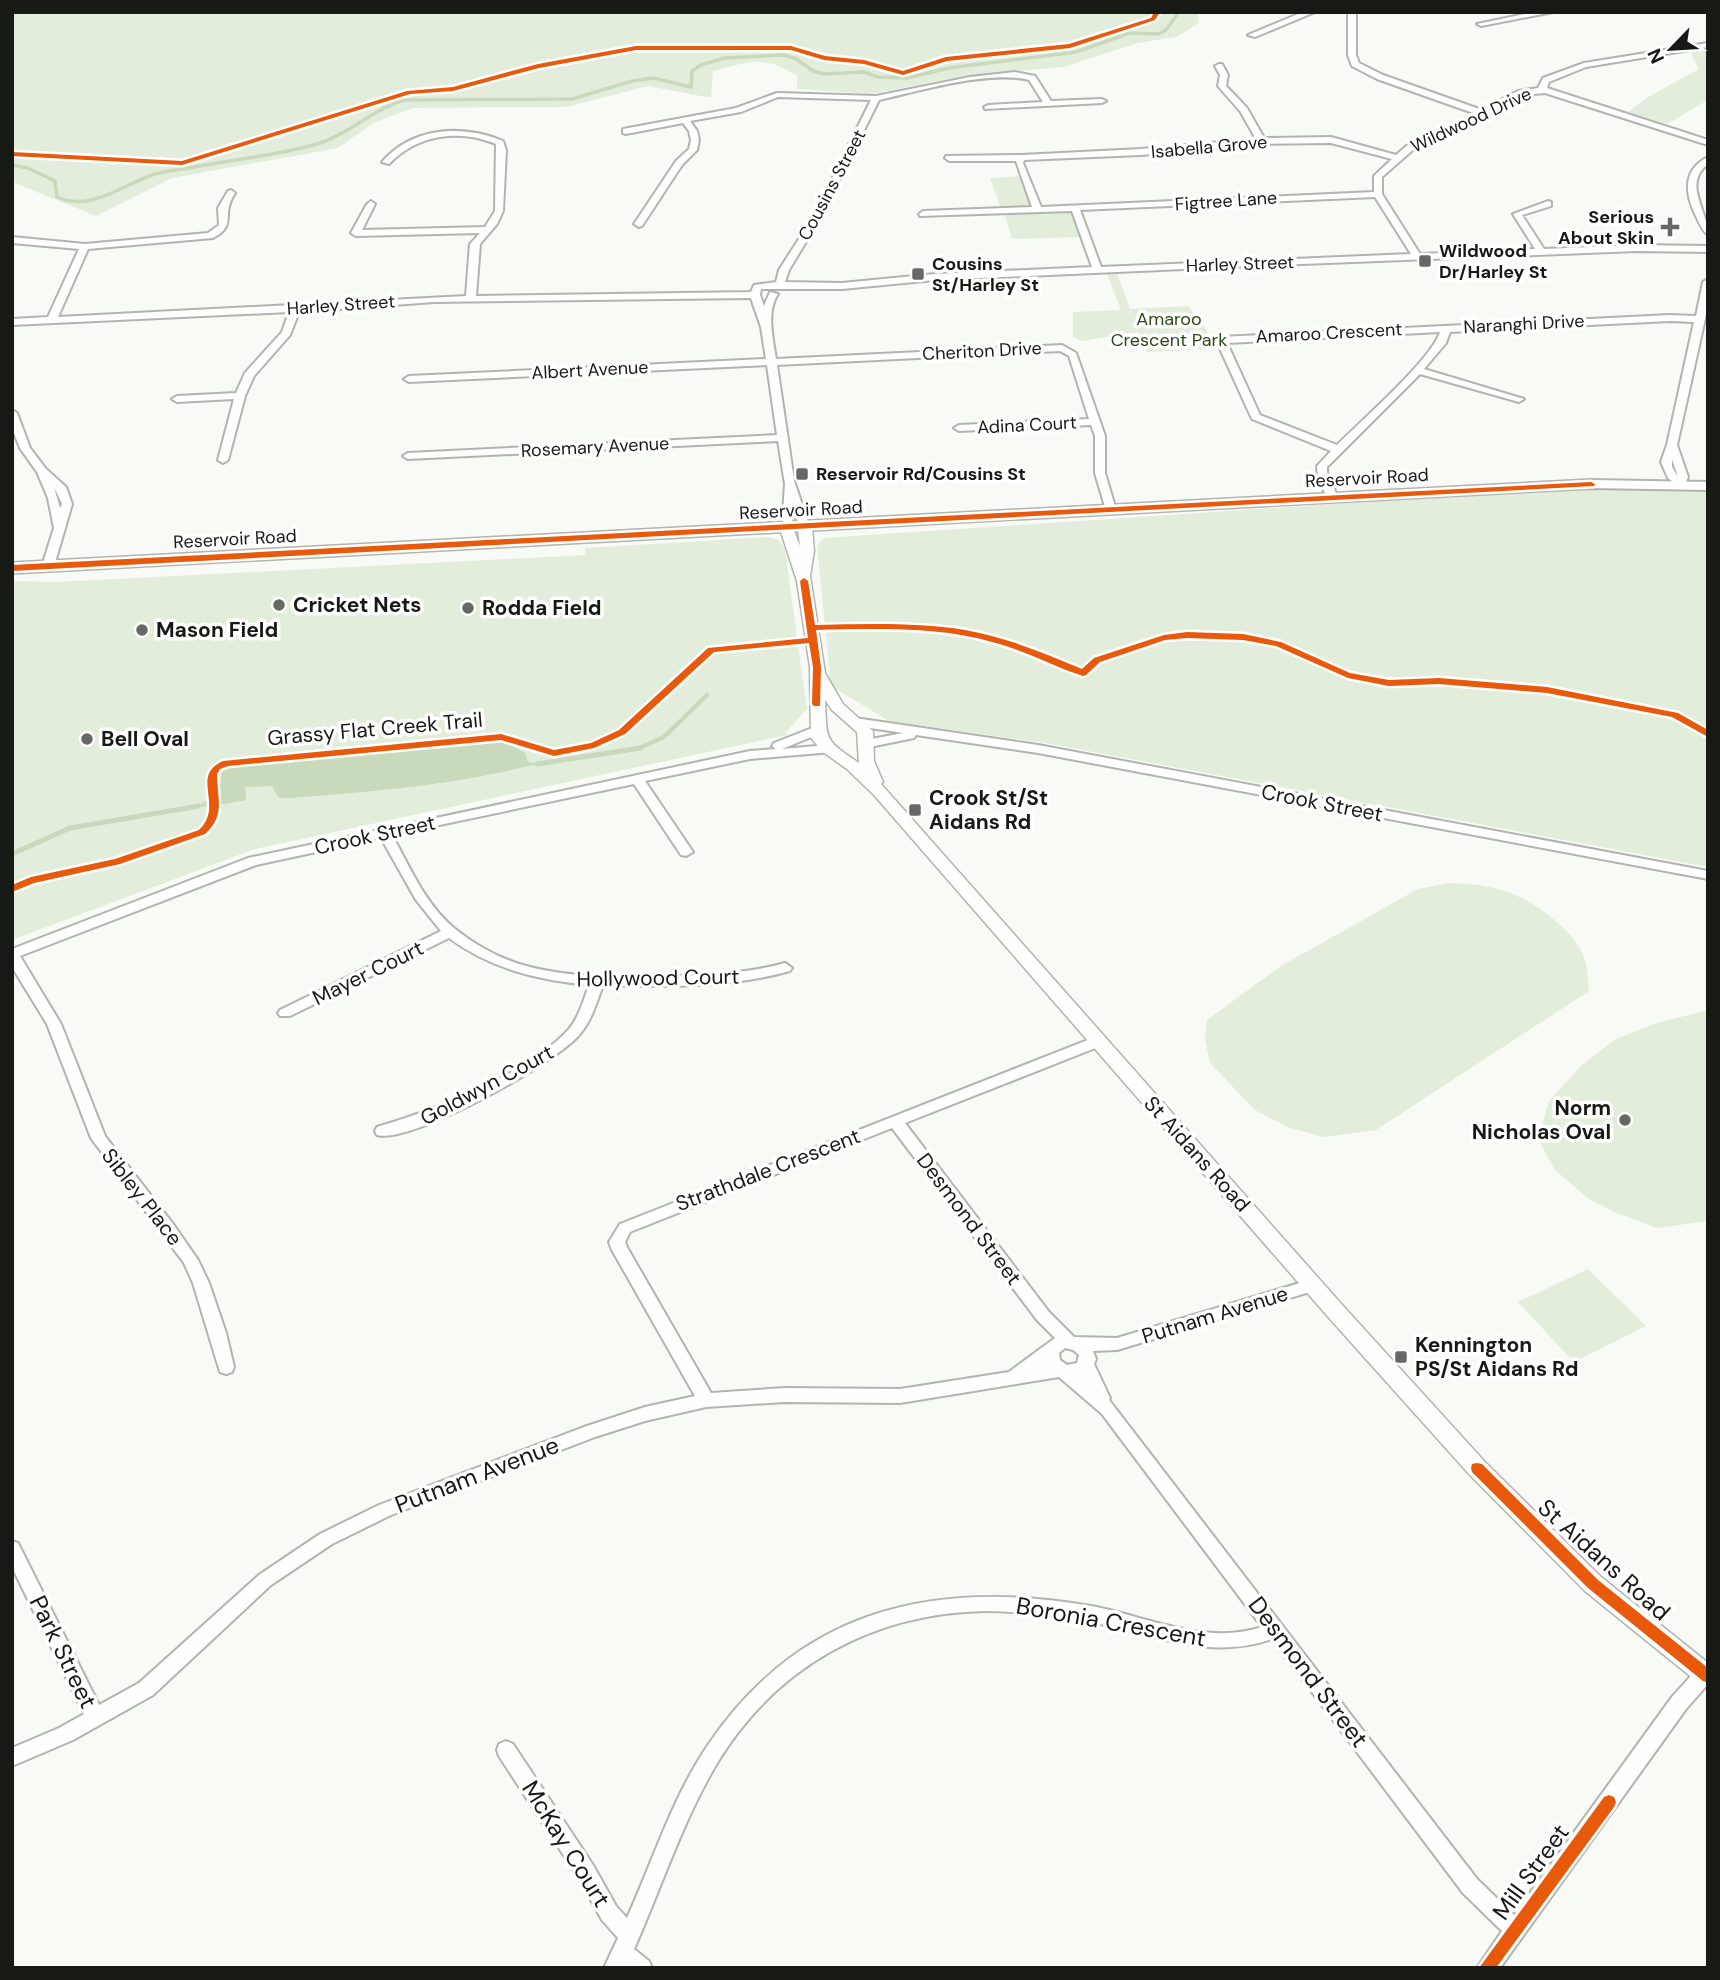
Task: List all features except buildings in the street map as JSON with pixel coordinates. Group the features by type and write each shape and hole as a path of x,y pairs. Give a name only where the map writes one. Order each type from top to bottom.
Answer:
{"main road":[{"name":"Reservoir Road","path":"12,568 787,529 1708,478"},
{"name":"Reservoir Road","path":"1678,480 1708,486"}],"street":[{"path":"1252,35 1311,12"},
{"path":"1341,12 1352,13 1352,55 1355,64 1380,77 1482,113"},
{"path":"1481,24 1549,12"},
{"name":"Wildwood Drive","path":"1377,194 1378,176 1412,146 1441,135 1521,93 1542,89 1546,80 1577,67 1708,45"},
{"path":"1219,66 1224,75 1222,86 1244,110 1261,141"},
{"path":"626,131 738,110 772,96 785,94 876,98 970,79 1015,75 1032,78 1048,104"},
{"path":"1542,89 1708,143"},
{"name":"Cousins Street","path":"766,327 769,300 778,289 784,270 817,217 876,98"},
{"path":"988,107 1102,101"},
{"path":"639,224 679,163 693,150 693,131 685,120"},
{"path":"386,162 391,155 413,141 430,137 480,134 500,142 502,150 499,211 494,222 475,244 471,298"},
{"name":"Isabella Grove","path":"949,158 1021,158 1141,152 1261,141 1331,140 1396,158"},
{"path":"1021,158 1019,163 1037,209"},
{"path":"1708,160 1695,169 1691,176 1700,219 1708,232"},
{"path":"12,240 85,247 210,236 220,231 224,225 220,214 222,206 231,194"},
{"path":"1377,194 1418,257"},
{"name":"Figtree Lane","path":"923,214 1377,194"},
{"path":"371,204 356,233 486,230"},
{"path":"1541,252 1517,214 1548,204"},
{"path":"1075,208 1098,270"},
{"path":"1700,219 1700,239 1708,250"},
{"path":"52,320 85,247"},
{"name":"Harley Street","path":"12,322 471,298 756,291 935,277 1098,270 1662,248 1708,250"},
{"name":"Cousins Street","path":"784,270 756,291 766,327 789,481 805,528 807,551 804,581"},
{"path":"1678,480 1672,445 1708,282"},
{"path":"223,460 240,396 249,375 287,333 295,309"},
{"name":"Naranghi Drive","path":"1333,498 1322,468 1418,370 1441,343 1444,328 1699,319"},
{"name":"Amaroo Crescent","path":"1339,450 1256,417 1221,340 1444,328"},
{"name":"Cheriton Drive","path":"771,361 1062,348 1073,355 1095,422 1101,442 1100,472 1111,510"},
{"name":"Albert Avenue","path":"409,379 771,361"},
{"path":"1418,370 1518,399"},
{"path":"177,398 240,396"},
{"path":"12,413 27,451 42,472 53,498 59,527"},
{"name":"Adina Court","path":"959,428 1095,422"},
{"name":"Rosemary Avenue","path":"408,456 782,438"},
{"path":"42,472 53,478 65,495 67,504 65,519 59,527 48,566"},
{"name":"Cousins Street","path":"789,481 787,529 804,581 817,667 818,730"},
{"path":"53,498 65,495"},
{"name":"Cousins Street","path":"817,667 829,696 867,735 864,744"},
{"path":"854,722 835,722 818,730 821,743 829,750 846,751 864,744"},
{"name":"Crook Street","path":"854,722 1062,754 1708,875"},
{"name":"Crook Street","path":"12,955 253,861 750,755 818,730"},
{"name":"Crook Street","path":"864,744 894,737 936,734"},
{"name":"St Aidans Road","path":"864,744 866,762 880,792"},
{"name":"Crook Street","path":"750,755 829,750"},
{"name":"St Aidans Road","path":"829,750 853,766 880,792 1451,1440 1560,1553 1627,1614 1706,1676"},
{"path":"637,779 686,852"},
{"name":"Hollywood Court","path":"384,832 425,903 450,932 466,944 506,963 551,976 597,982 743,978 785,968"},
{"name":"Mayer Court","path":"285,1013 450,932"},
{"name":"Sibley Place","path":"12,955 54,1024 97,1138 190,1260 218,1333 226,1367"},
{"name":"Goldwyn Court","path":"382,1131 424,1121 542,1058 574,1031 584,1015 597,982"},
{"name":"Strathdale Crescent","path":"706,1400 620,1250 617,1242 620,1232 636,1221 1098,1041"},
{"name":"Desmond Street","path":"895,1121 1044,1317 1074,1343"},
{"name":"Putnam Avenue","path":"1086,1364 1117,1344 1313,1285"},
{"name":"Desmond Street","path":"1044,1317 1052,1349"},
{"path":"1074,1343 1086,1351 1086,1364 1077,1371 1062,1371 1050,1359 1052,1349 1074,1343"},
{"name":"Putnam Avenue","path":"1074,1343 1117,1344"},
{"name":"Putnam Avenue","path":"1012,1376 1052,1349"},
{"name":"Desmond Street","path":"1086,1364 1108,1409 1470,1886 1515,1930"},
{"name":"Desmond Street","path":"1062,1371 1108,1409"},
{"name":"Putnam Avenue","path":"12,1757 96,1718 157,1681 265,1580 336,1534 385,1510 590,1432 645,1414 706,1400 785,1395 900,1396 953,1389 1012,1376 1062,1371"},
{"name":"Park Street","path":"12,1548 96,1718"},
{"name":"Boronia Crescent","path":"622,1952 698,1781 729,1729 770,1683 810,1654 843,1636 908,1612 958,1603 989,1602 1045,1605 1215,1641 1253,1639 1276,1630"},
{"name":"Mill Street","path":"1487,1968 1679,1703 1706,1676"},
{"name":"McKay Court","path":"506,1750 586,1872 609,1913 622,1952 642,1968"}],"green space":[{"path":"12,12 1198,12 1199,23 1176,37 1138,43 1063,67 964,76 870,94 797,89 797,76 775,65 757,62 713,71 711,98 648,86 566,107 413,108 373,123 338,148 172,178 96,216 12,182"},
{"path":"1708,48 1708,100 1667,124 1628,112 1648,97 1699,69 1690,51"},
{"path":"1024,176 1035,207 1001,208 990,178"},
{"path":"1004,212 1070,213 1075,215 1082,237 1012,239"},
{"name":"Amaroo Crescent Park","path":"1107,274 1117,274 1130,309 1188,306 1208,332 1202,338 1210,349 1147,352 1139,332 1082,341 1073,337 1073,312 1121,310"},
{"path":"1641,487 1708,488 1708,867 1045,743 889,721 831,686 817,545 824,538 1363,502"},
{"path":"768,537 779,540 785,550 807,709 786,732 787,735 255,849 12,940 12,581 57,582 585,555 585,548"},
{"path":"1449,883 1480,885 1508,892 1546,913 1567,932 1582,952 1587,967 1589,991 1376,1130 1324,1137 1290,1128 1255,1110 1210,1063 1205,1040 1207,1020 1281,966 1418,889"},
{"name":"Norm Nicholas Oval","path":"1708,1010 1708,1221 1657,1228 1589,1199 1555,1170 1538,1139 1549,1101 1581,1066 1614,1040 1653,1024"},
{"path":"1588,1269 1646,1326 1574,1362 1518,1302"}],"shaded area":[{"path":"504,741 525,753 528,762 537,764 444,782 318,796 278,797 272,786 245,787 246,800 199,806 203,802 218,799 222,772 236,765"}],"waterway":[{"path":"12,165 28,168 55,181 57,197 69,201 93,200 161,172 272,154 320,143 405,100 572,99 632,81 653,78 691,87 692,71 701,65 724,58 783,55 795,58 813,71 824,74 864,72 878,77 907,78 949,68 1076,52 1130,33 1158,34 1166,30 1179,12"},
{"path":"638,748 664,737 707,695"},
{"path":"537,764 638,748"},
{"path":"12,854 70,828 199,806"}],"cycle path":[{"path":"12,154 182,163 409,92 453,89 538,66 636,48 791,48 824,58 864,62 903,73 946,59 1070,46 1153,19 1157,12"},
{"path":"12,568 1591,484"},
{"path":"804,581 817,667 817,704"},
{"path":"810,628 908,628 966,633 1011,645 1083,673 1097,660 1164,638 1187,635 1243,637 1278,644 1348,675 1389,683 1439,681 1547,690 1675,715 1708,734"},
{"name":"Grassy Flat Creek Trail","path":"12,889 31,880 117,862 202,832 209,826 215,812 212,774 217,767 226,763 501,737 554,753 594,745 622,732 711,650 812,640"},
{"path":"1477,1468 1593,1584 1708,1677"},
{"path":"1487,1968 1609,1802"}],"place":[{"name":"Serious About Skin","path":"1670,227"},
{"name":"Wildwood Dr/Harley St","path":"1425,261"},
{"name":"Cousins St/Harley St","path":"918,274"},
{"name":"Reservoir Rd/Cousins St","path":"802,474"},
{"name":"Cricket Nets","path":"279,605"},
{"name":"Rodda Field","path":"468,608"},
{"name":"Mason Field","path":"142,630"},
{"name":"Bell Oval","path":"87,739"},
{"name":"Crook St/St Aidans Rd","path":"915,810"},
{"name":"Norm Nicholas Oval","path":"1625,1120"},
{"name":"Kennington PS/St Aidans Rd","path":"1401,1357"}]}
